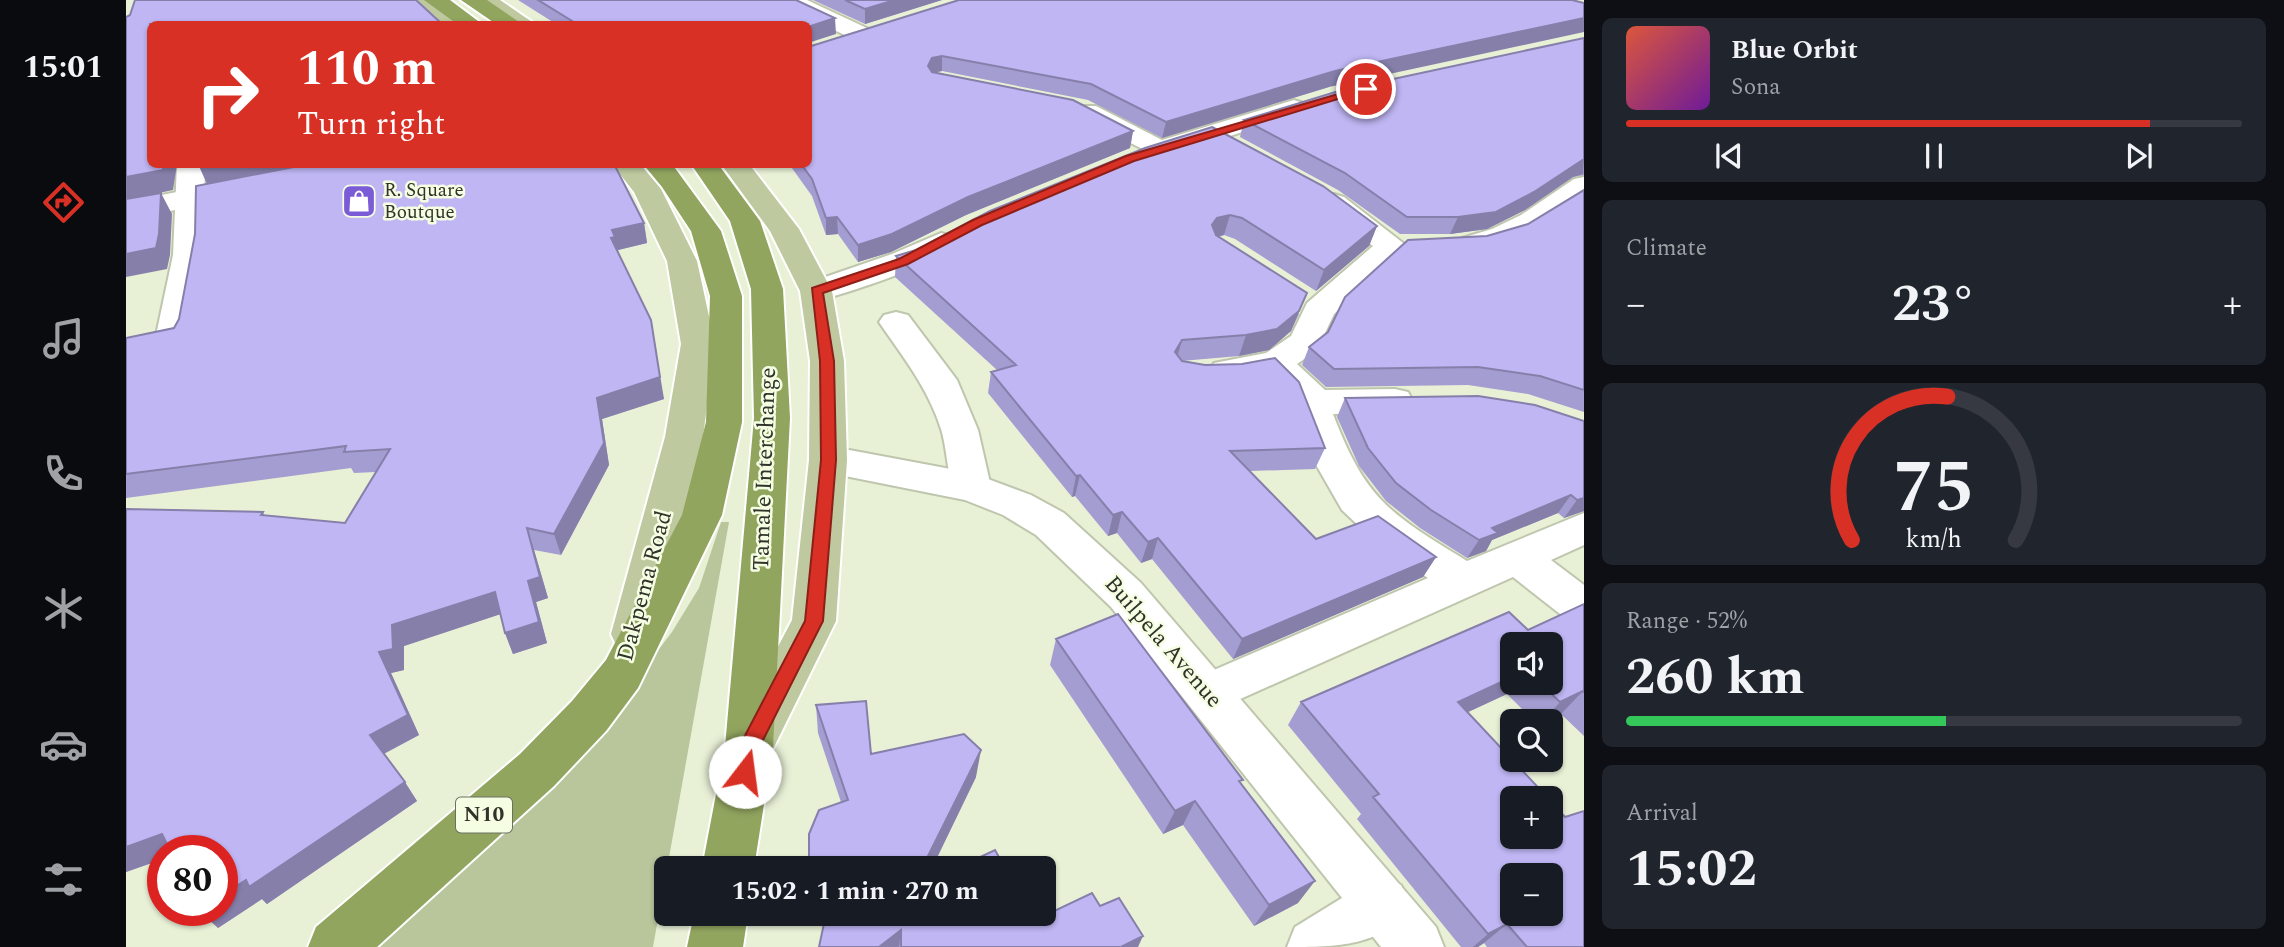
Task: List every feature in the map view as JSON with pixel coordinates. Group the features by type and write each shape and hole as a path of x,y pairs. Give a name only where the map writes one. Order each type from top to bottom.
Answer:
{"highway":[{"path":"435,0 466,21"},
{"path":"472,0 506,21"},
{"name":"Tamale Interchange","path":"622,674 702,516 724,422 726,296 705,231 673,182 660,168"},
{"name":"Tamale Interchange","path":"707,168 745,220 767,289 772,418 749,747"},
{"name":"Dakpema Road","path":"336,947 537,770 589,716 622,674"},
{"path":"730,856 749,747"},
{"path":"715,947 719,926"}],"main road":[{"path":"421,0 450,21"},
{"path":"485,0 519,21"},
{"name":"Dakpema Road","path":"622,674 684,437 698,344 682,261 647,189 629,168"},
{"path":"737,168 784,229 817,291 827,361 828,460 814,621 749,747"}],"street":[{"path":"790,0 863,35"},
{"path":"830,46 888,27"},
{"path":"1121,162 1320,101"},
{"path":"1068,105 1105,120 1160,150"},
{"path":"1209,134 1245,154"},
{"path":"172,340 188,255 191,168"},
{"path":"126,211 279,181"},
{"path":"1200,372 1276,363 1305,342 1309,303 1418,246 1487,242 1530,222 1584,185"},
{"path":"1304,186 1418,246"},
{"path":"817,291 903,261 968,227"},
{"path":"896,322 939,380 960,430 972,487"},
{"path":"1276,363 1309,397 1336,467 1357,502 1386,526 1466,582"},
{"path":"1309,397 1323,402 1428,400"},
{"name":"Builpela Avenue","path":"828,460 972,487 1028,511 1050,524 1126,595 1416,947"},
{"path":"1209,693 1584,528"},
{"path":"1518,558 1584,609"},
{"path":"1315,947 1382,904"}],"green space":[{"path":"721,522 729,522 669,856 654,856 654,926 657,926 653,947 371,947 593,735 672,632 699,588"}],"building":[{"path":"135,0 416,0 439,21 147,21 147,168 163,170 126,177 126,17 130,15"},
{"path":"538,0 796,0 835,18 812,26 812,21 572,21"},
{"path":"845,0 895,0 865,9"},
{"path":"959,0 1572,0 1584,3 1584,18 1335,71 1166,122 1091,84 942,56 932,58 928,66 932,72 1073,100 1133,131 968,197 892,234 858,245 837,217 826,218 812,179 804,168 812,168 812,46"},
{"path":"1584,38 1584,159 1534,192 1496,212 1458,217 1407,217 1345,173 1244,120 1342,90"},
{"path":"1212,127 1323,186 1377,226 1324,270 1242,218 1230,215 1217,218 1212,225 1216,235 1307,293 1299,311 1277,329 1246,335 1182,340 1175,352 1182,361 1205,365 1242,364 1275,358 1299,382 1325,448 1230,451 1316,539 1378,516 1436,557 1242,639 1158,538 1148,542 1122,512 1113,515 1080,475 1076,476 991,372 1016,365 896,256 916,250 990,211 1145,148"},
{"path":"288,168 616,168 644,223 612,230 615,237 611,238 651,320 660,377 597,398 604,443 554,534 527,528 540,577 528,581 539,622 505,633 495,592 392,625 393,649 379,652 408,715 370,735 405,782 249,887 246,880 238,885 238,835 147,835 147,839 126,847 126,509 263,512 261,515 345,523 390,449 344,452 346,446 126,474 126,338 174,328 179,319 195,234 196,186"},
{"path":"1584,190 1584,390 1540,376 1478,367 1334,369 1309,347 1328,332 1345,297 1408,240 1487,236 1528,224"},
{"path":"161,193 156,248 126,254 126,199"},
{"path":"1478,396 1535,405 1584,421 1584,498 1577,500 1571,495 1492,528 1498,533 1479,540 1431,510 1396,483 1368,448 1345,398"},
{"path":"1584,604 1584,692 1560,702 1553,695 1563,695 1563,632 1500,632 1500,683 1458,702 1500,747 1500,772 1524,772 1537,786 1500,786 1500,849 1563,849 1563,815 1565,817 1584,811 1584,947 1527,947 1509,926 1563,926 1563,863 1500,863 1500,926 1503,926 1488,934 1373,797 1379,794 1301,702 1509,612 1528,630"},
{"path":"1118,614 1315,881 1269,905 1195,801 1175,811 1056,639"},
{"path":"866,701 871,754 964,734 981,750 928,856 809,856 809,834 819,810 848,800 816,705"},
{"path":"995,850 998,856 982,856"},
{"path":"1092,893 1100,906 1119,898 1143,936 1121,947 901,947 901,930 879,947 819,947 823,926 1056,926 1056,910"}],"place":[{"name":"R. Square Boutque","path":"359,201"}],"route":[{"path":"745,772 749,747 814,621 828,460 827,361 817,291 922,253 977,223 1130,159 1366,89"}]}
